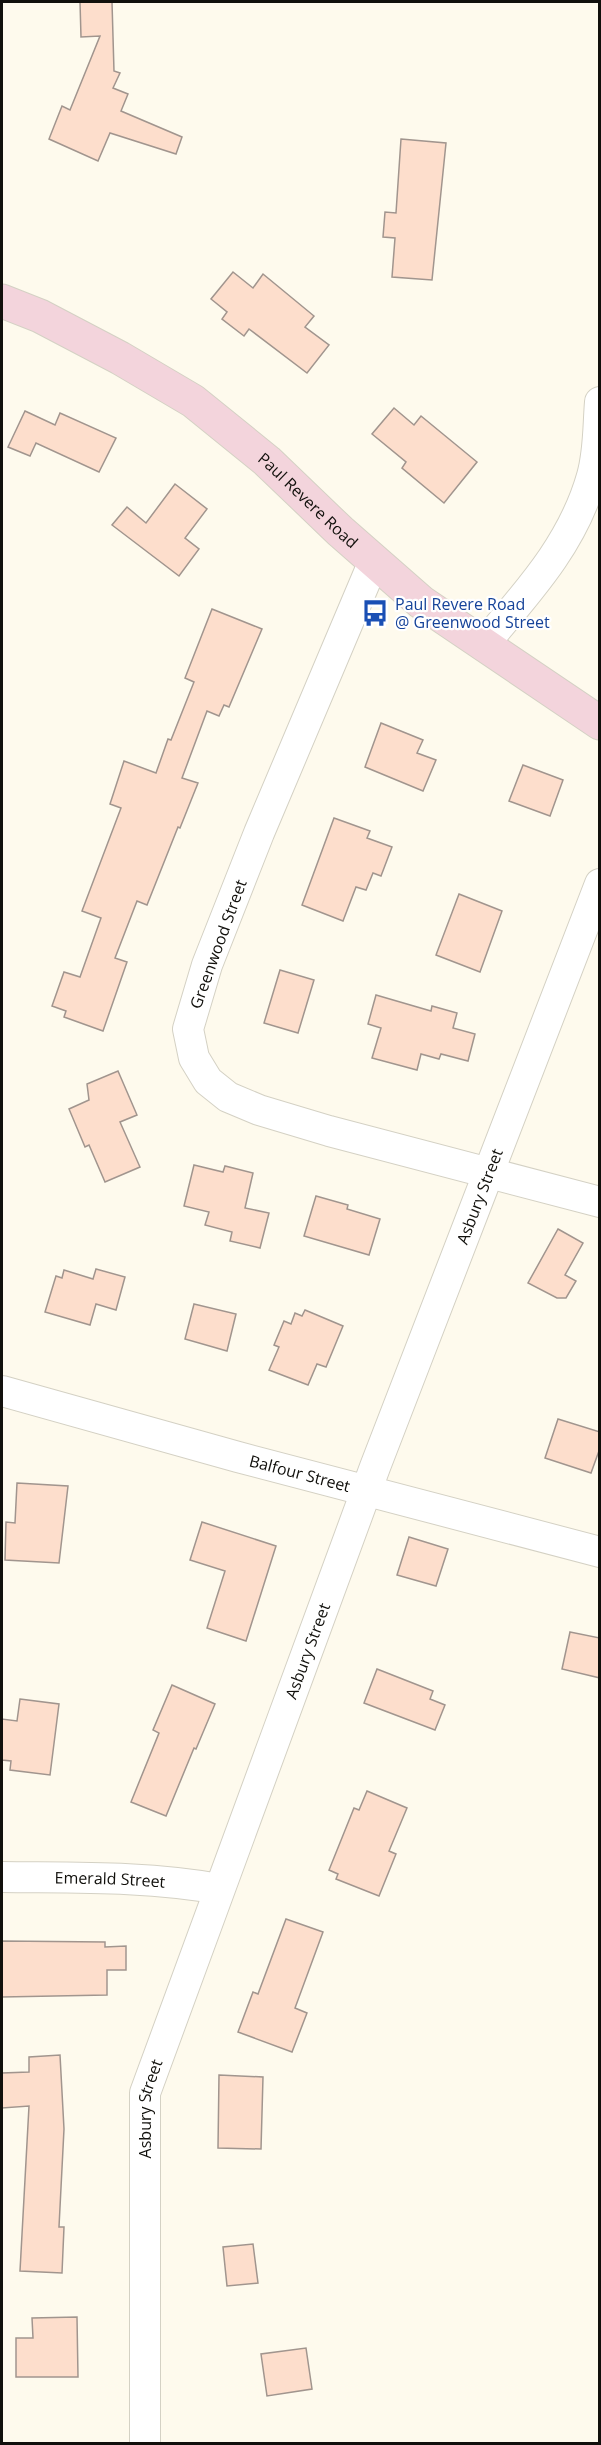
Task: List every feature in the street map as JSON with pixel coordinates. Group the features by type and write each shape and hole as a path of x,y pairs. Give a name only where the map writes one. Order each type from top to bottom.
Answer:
{"street":[{"name":"Paul Revere Road","path":"2,301 40,316 110,352 193,401 267,461 421,602 600,723"},
{"path":"483,645 532,588 575,524 593,474 600,402"},
{"name":"Greenwood Street","path":"374,561 259,833 211,954 188,1029 194,1058 208,1081 228,1097 259,1110 329,1131 600,1202"},
{"name":"Asbury Street","path":"145,2444 145,2093 366,1491 600,884"},
{"name":"Balfour Street","path":"2,1391 366,1491 600,1552"},
{"name":"Emerald Street","path":"2,1877 128,1878 219,1889"}],"building":[{"path":"80,2 112,2 114,71 120,73 113,88 128,94 121,111 182,137 176,154 110,133 98,161 49,139 62,106 70,110 100,36 81,37"},
{"path":"401,139 446,143 432,280 392,277 395,238 383,237 385,212 396,213"},
{"path":"233,272 253,288 263,274 314,316 305,327 329,345 307,373 249,329 244,336 222,319 227,312 211,299"},
{"path":"394,408 414,425 421,416 477,462 444,503 402,468 406,462 372,434"},
{"path":"25,411 55,425 60,413 116,438 99,472 36,443 30,456 8,447"},
{"path":"175,484 207,509 185,538 199,549 179,576 112,525 127,507 146,523"},
{"path":"212,609 262,629 229,707 224,705 219,716 207,711 182,778 198,783 147,905 137,901 115,958 127,962 103,1031 64,1017 66,1011 52,1006 64,972 80,977 101,918 82,911 121,808 110,804 124,761 156,773 168,739 171,740 194,682 185,678"},
{"path":"381,723 423,740 417,753 436,760 423,791 365,767"},
{"path":"523,765 563,780 550,816 509,801"},
{"path":"334,818 370,831 367,838 392,847 381,876 373,873 366,890 356,887 343,921 302,905"},
{"path":"459,894 502,911 480,972 436,955"},
{"path":"280,970 314,980 298,1033 264,1023"},
{"path":"376,995 431,1011 432,1006 457,1013 453,1028 475,1034 468,1061 441,1054 439,1059 421,1054 417,1070 372,1058 381,1028 368,1024"},
{"path":"118,1071 137,1115 120,1122 140,1167 105,1182 89,1145 85,1147 69,1109 89,1100 87,1084"},
{"path":"194,1165 223,1172 225,1166 253,1173 245,1208 269,1213 260,1248 230,1241 232,1232 205,1225 209,1212 184,1206"},
{"path":"316,1196 348,1205 347,1209 380,1219 369,1255 304,1236"},
{"path":"558,1229 583,1243 565,1275 576,1281 566,1298 557,1298 528,1283"},
{"path":"96,1269 125,1277 116,1310 96,1304 90,1325 45,1312 56,1276 62,1278 64,1270 93,1279"},
{"path":"194,1304 236,1314 227,1351 185,1339"},
{"path":"305,1310 343,1326 326,1367 317,1364 308,1385 269,1370 279,1347 274,1345 284,1321 291,1324 295,1313 302,1316"},
{"path":"558,1419 600,1432 600,1448 591,1473 545,1458"},
{"path":"17,1483 68,1486 59,1563 5,1560 6,1522 15,1523"},
{"path":"202,1522 276,1546 246,1641 207,1628 225,1571 190,1560"},
{"path":"409,1537 448,1549 436,1586 397,1575"},
{"path":"570,1632 600,1638 600,1678 562,1669"},
{"path":"377,1669 433,1691 430,1699 445,1705 435,1730 364,1703"},
{"path":"172,1685 215,1704 166,1816 131,1802 159,1733 153,1730"},
{"path":"20,1699 59,1704 50,1775 10,1770 11,1761 2,1760 2,1719 17,1721"},
{"path":"367,1791 407,1808 389,1851 396,1854 379,1896 336,1879 338,1874 329,1870 354,1808 359,1810"},
{"path":"286,1919 323,1932 295,2008 307,2013 292,2052 238,2032 253,1992 258,1994"},
{"path":"2,1941 105,1942 105,1947 126,1946 126,1970 107,1970 107,1995 2,1997"},
{"path":"60,2055 64,2129 59,2227 64,2227 62,2273 20,2271 29,2106 2,2108 2,2073 29,2072 29,2057"},
{"path":"219,2075 263,2077 261,2149 218,2148"},
{"path":"253,2244 258,2283 227,2286 223,2247"},
{"path":"77,2317 78,2377 16,2377 16,2338 33,2338 32,2318"},
{"path":"306,2348 312,2389 267,2396 261,2354"}],"place":[{"name":"Paul Revere Road @ Greenwood Street","path":"375,613"}]}
